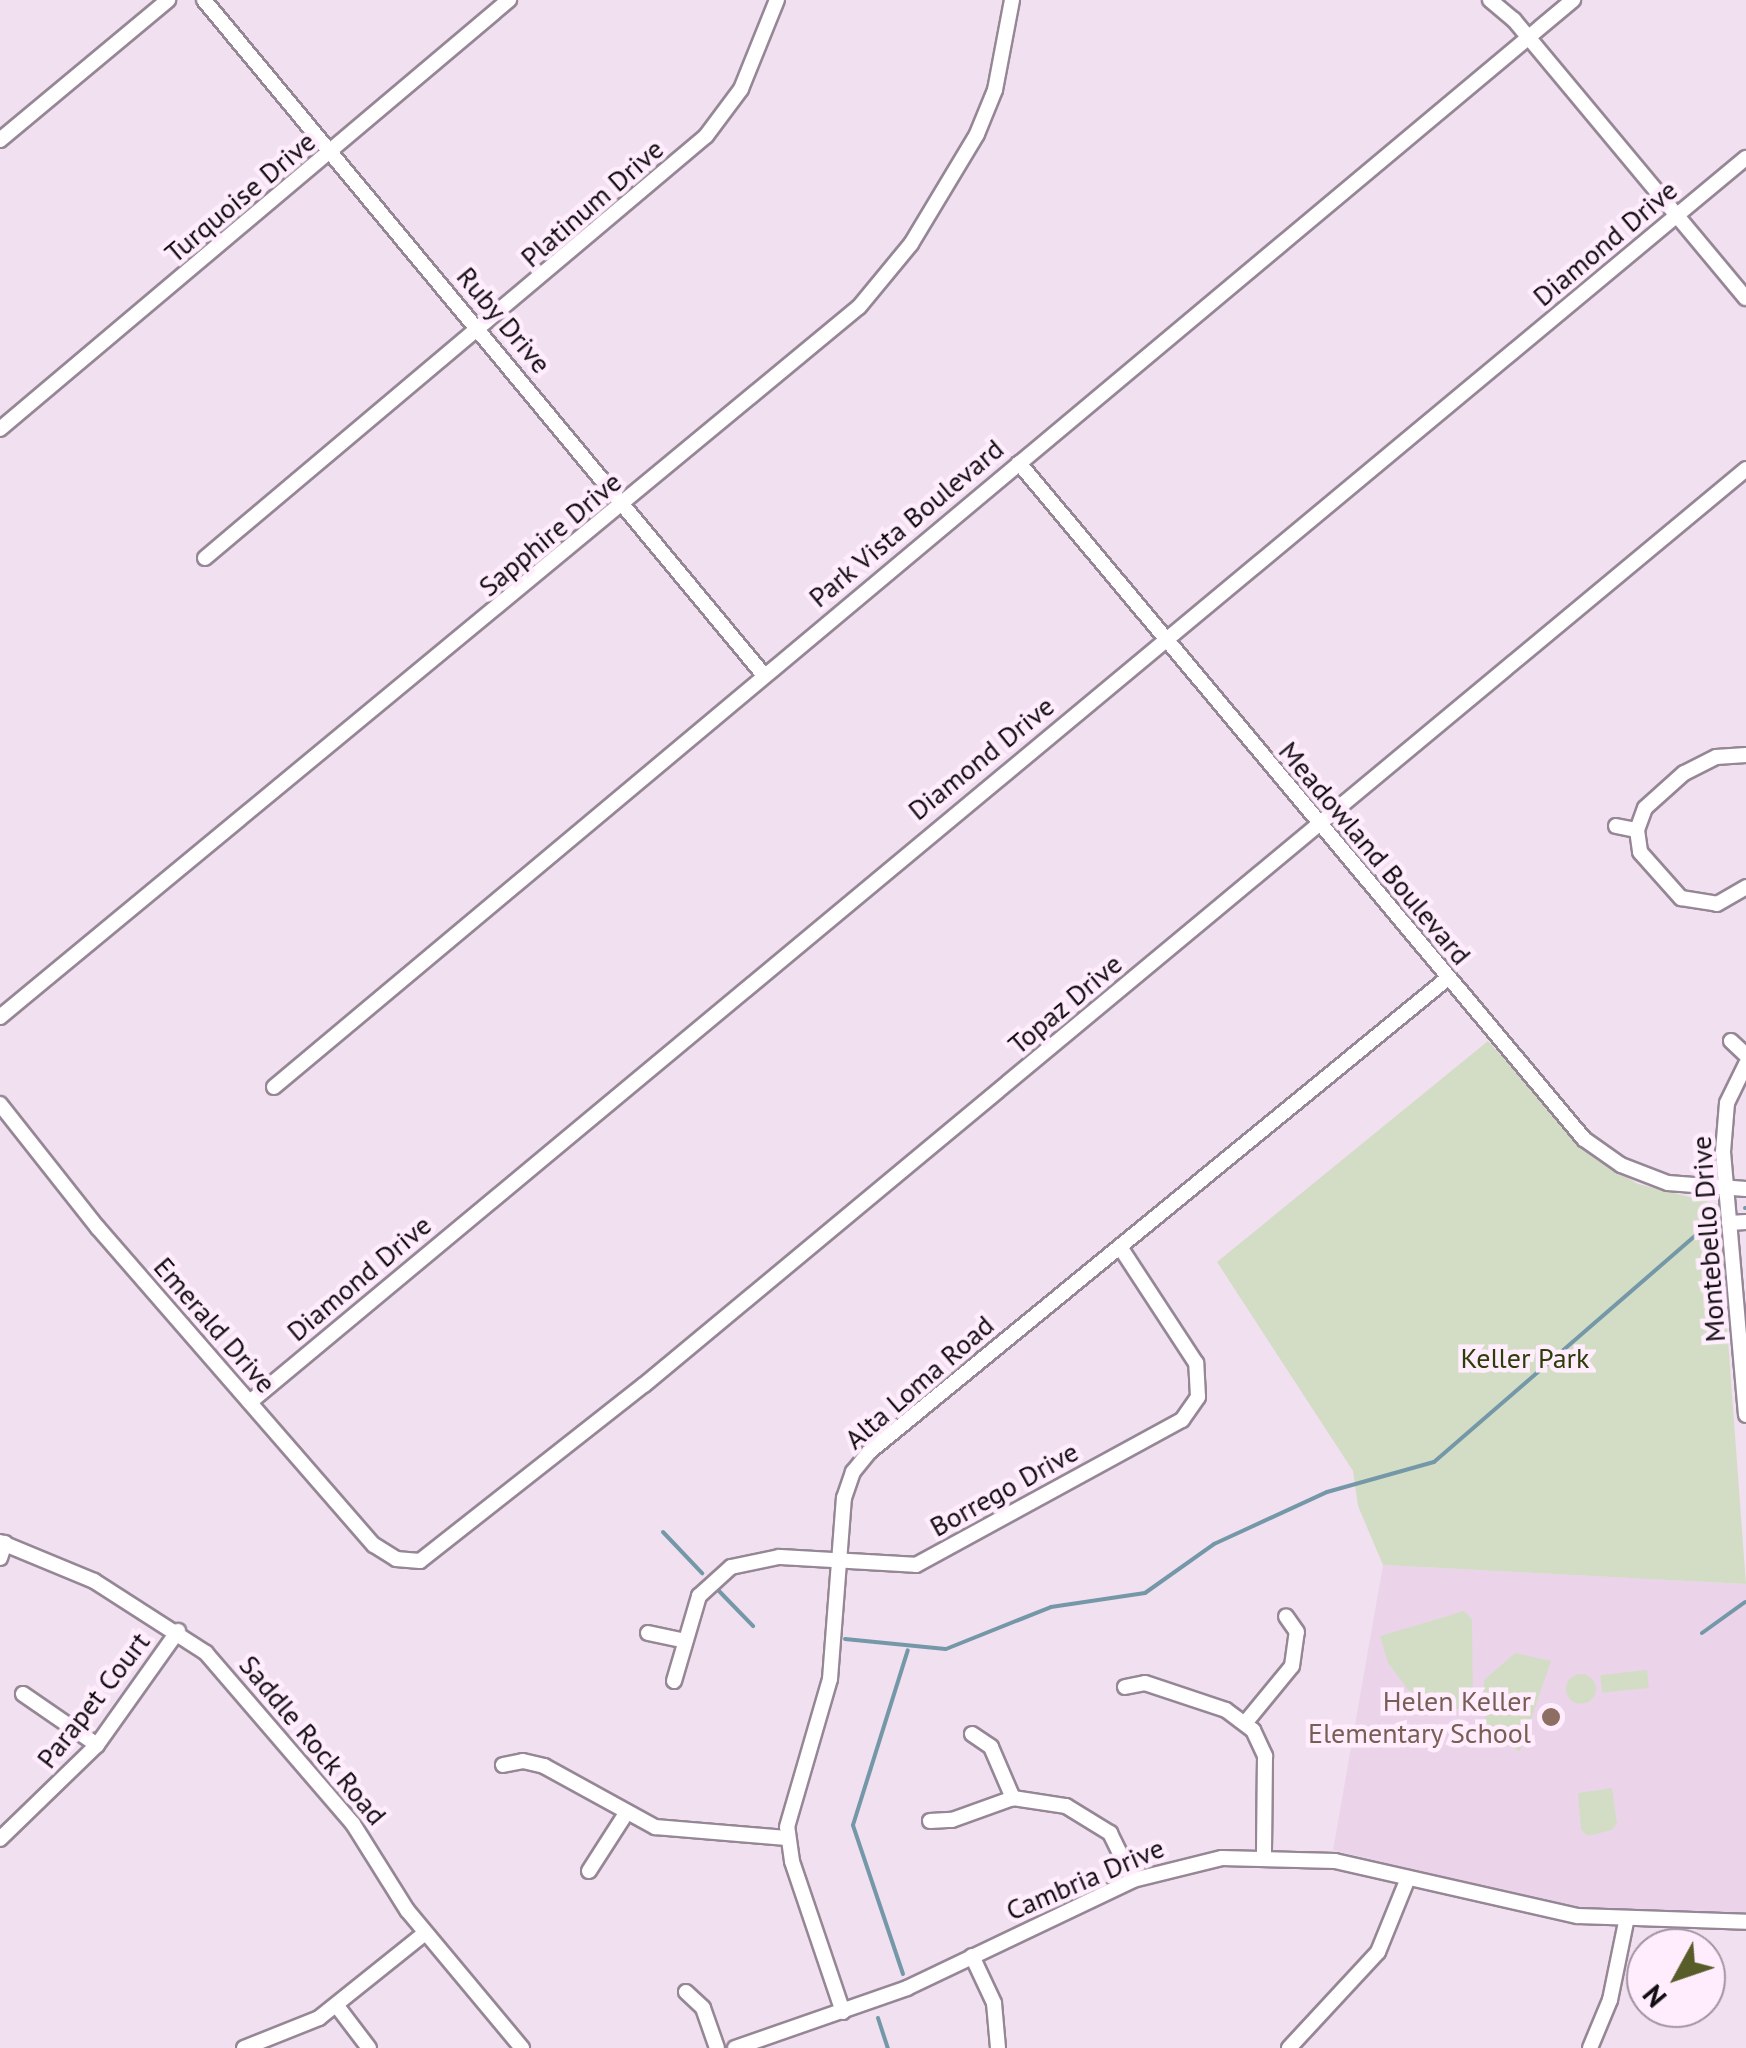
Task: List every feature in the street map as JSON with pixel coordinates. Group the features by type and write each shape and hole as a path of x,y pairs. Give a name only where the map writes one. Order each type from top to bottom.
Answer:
{"street":[{"path":"0,140 168,0"},
{"name":"Ruby Drive","path":"204,0 482,331 762,674"},
{"name":"Turquoise Drive","path":"0,429 333,154 510,0"},
{"name":"Platinum Drive","path":"206,558 482,331 715,126 748,75 778,0"},
{"name":"Sapphire Drive","path":"0,1017 836,330 892,270 982,124 1012,0"},
{"path":"1490,0 1528,38 1746,298"},
{"name":"Park Vista Boulevard","path":"274,1087 762,674 1573,0"},
{"name":"Diamond Drive","path":"250,1402 920,838 1166,641 1746,158"},
{"name":"Meadowland Boulevard","path":"1018,463 1448,978 1601,1153 1668,1183 1726,1190 1746,1188"},
{"name":"Topaz Drive","path":"407,1562 446,1545 644,1385 1746,469"},
{"path":"1742,736 1744,755 1716,756 1684,772 1645,808 1636,830 1640,852 1681,898 1716,904 1746,887"},
{"path":"1616,826 1636,830"},
{"name":"Alta Loma Road","path":"787,1838 830,1680 844,1498 860,1461 1448,978"},
{"path":"1730,1041 1746,1055"},
{"name":"Montebello Drive","path":"1746,1064 1728,1103 1726,1190 1746,1415"},
{"name":"Emerald Drive","path":"0,1104 374,1545 407,1562"},
{"path":"1729,1223 1746,1222"},
{"name":"Borrego Drive","path":"674,1682 682,1640 699,1596 731,1567 762,1558 924,1562 1190,1412 1200,1387 1196,1363 1120,1246"},
{"name":"Saddle Rock Road","path":"2,1548 94,1581 178,1631 230,1678 360,1832 425,1933 522,2048"},
{"path":"1246,1722 1292,1666 1297,1632 1286,1616"},
{"name":"Parapet Court","path":"0,1839 96,1746 178,1631"},
{"path":"648,1632 682,1640"},
{"path":"1124,1687 1146,1683 1246,1722 1264,1756 1264,1855"},
{"path":"22,1694 96,1746"},
{"path":"972,1734 991,1747 1013,1798"},
{"path":"502,1766 523,1760 544,1766 626,1815 670,1830 787,1838 844,2012"},
{"path":"930,1821 952,1820 1013,1798 1094,1818 1118,1844 1133,1880"},
{"path":"589,1871 626,1815"},
{"name":"Cambria Drive","path":"735,2048 757,2044 844,2012 1133,1880 1198,1861 1264,1855 1335,1861 1626,1922 1746,1922"},
{"path":"1288,2048 1378,1952 1408,1878"},
{"path":"1590,2048 1610,2000 1626,1922"},
{"path":"244,2048 336,2006 425,1933"},
{"path":"972,1956 994,2004 998,2048"},
{"path":"686,1992 704,2008 717,2048"},
{"path":"336,2006 368,2048"}],"shaded area":[{"name":"Helen Keller Elementary School","path":"1383,1565 1746,1584 1746,1914 1644,1915 1549,1903 1333,1850"}],"green space":[{"name":"Keller Park","path":"1488,1041 1595,1159 1638,1184 1718,1204 1746,1584 1383,1565 1358,1506 1353,1471 1217,1262"},
{"path":"1464,1611 1472,1619 1473,1707 1448,1710 1408,1690 1388,1663 1380,1636"},
{"path":"1515,1653 1551,1661 1520,1751 1487,1737 1484,1711 1484,1680"},
{"path":"1647,1670 1649,1688 1602,1693 1600,1675"},
{"path":"1581,1674 1591,1679 1596,1689 1591,1699 1581,1704 1571,1699 1566,1689 1571,1679"},
{"path":"1612,1788 1617,1823 1612,1830 1588,1836 1581,1830 1578,1793"}],"waterway":[{"path":"845,1639 946,1649 1051,1607 1145,1593 1214,1544 1327,1492 1434,1462 1715,1219"},
{"path":"663,1532 702,1573"},
{"path":"719,1591 753,1626"},
{"path":"1702,1633 1745,1602"},
{"path":"903,1974 853,1825 908,1650"},
{"path":"878,2018 888,2048"}],"place":[{"name":"Helen Keller Elementary School","path":"1551,1717"}]}
